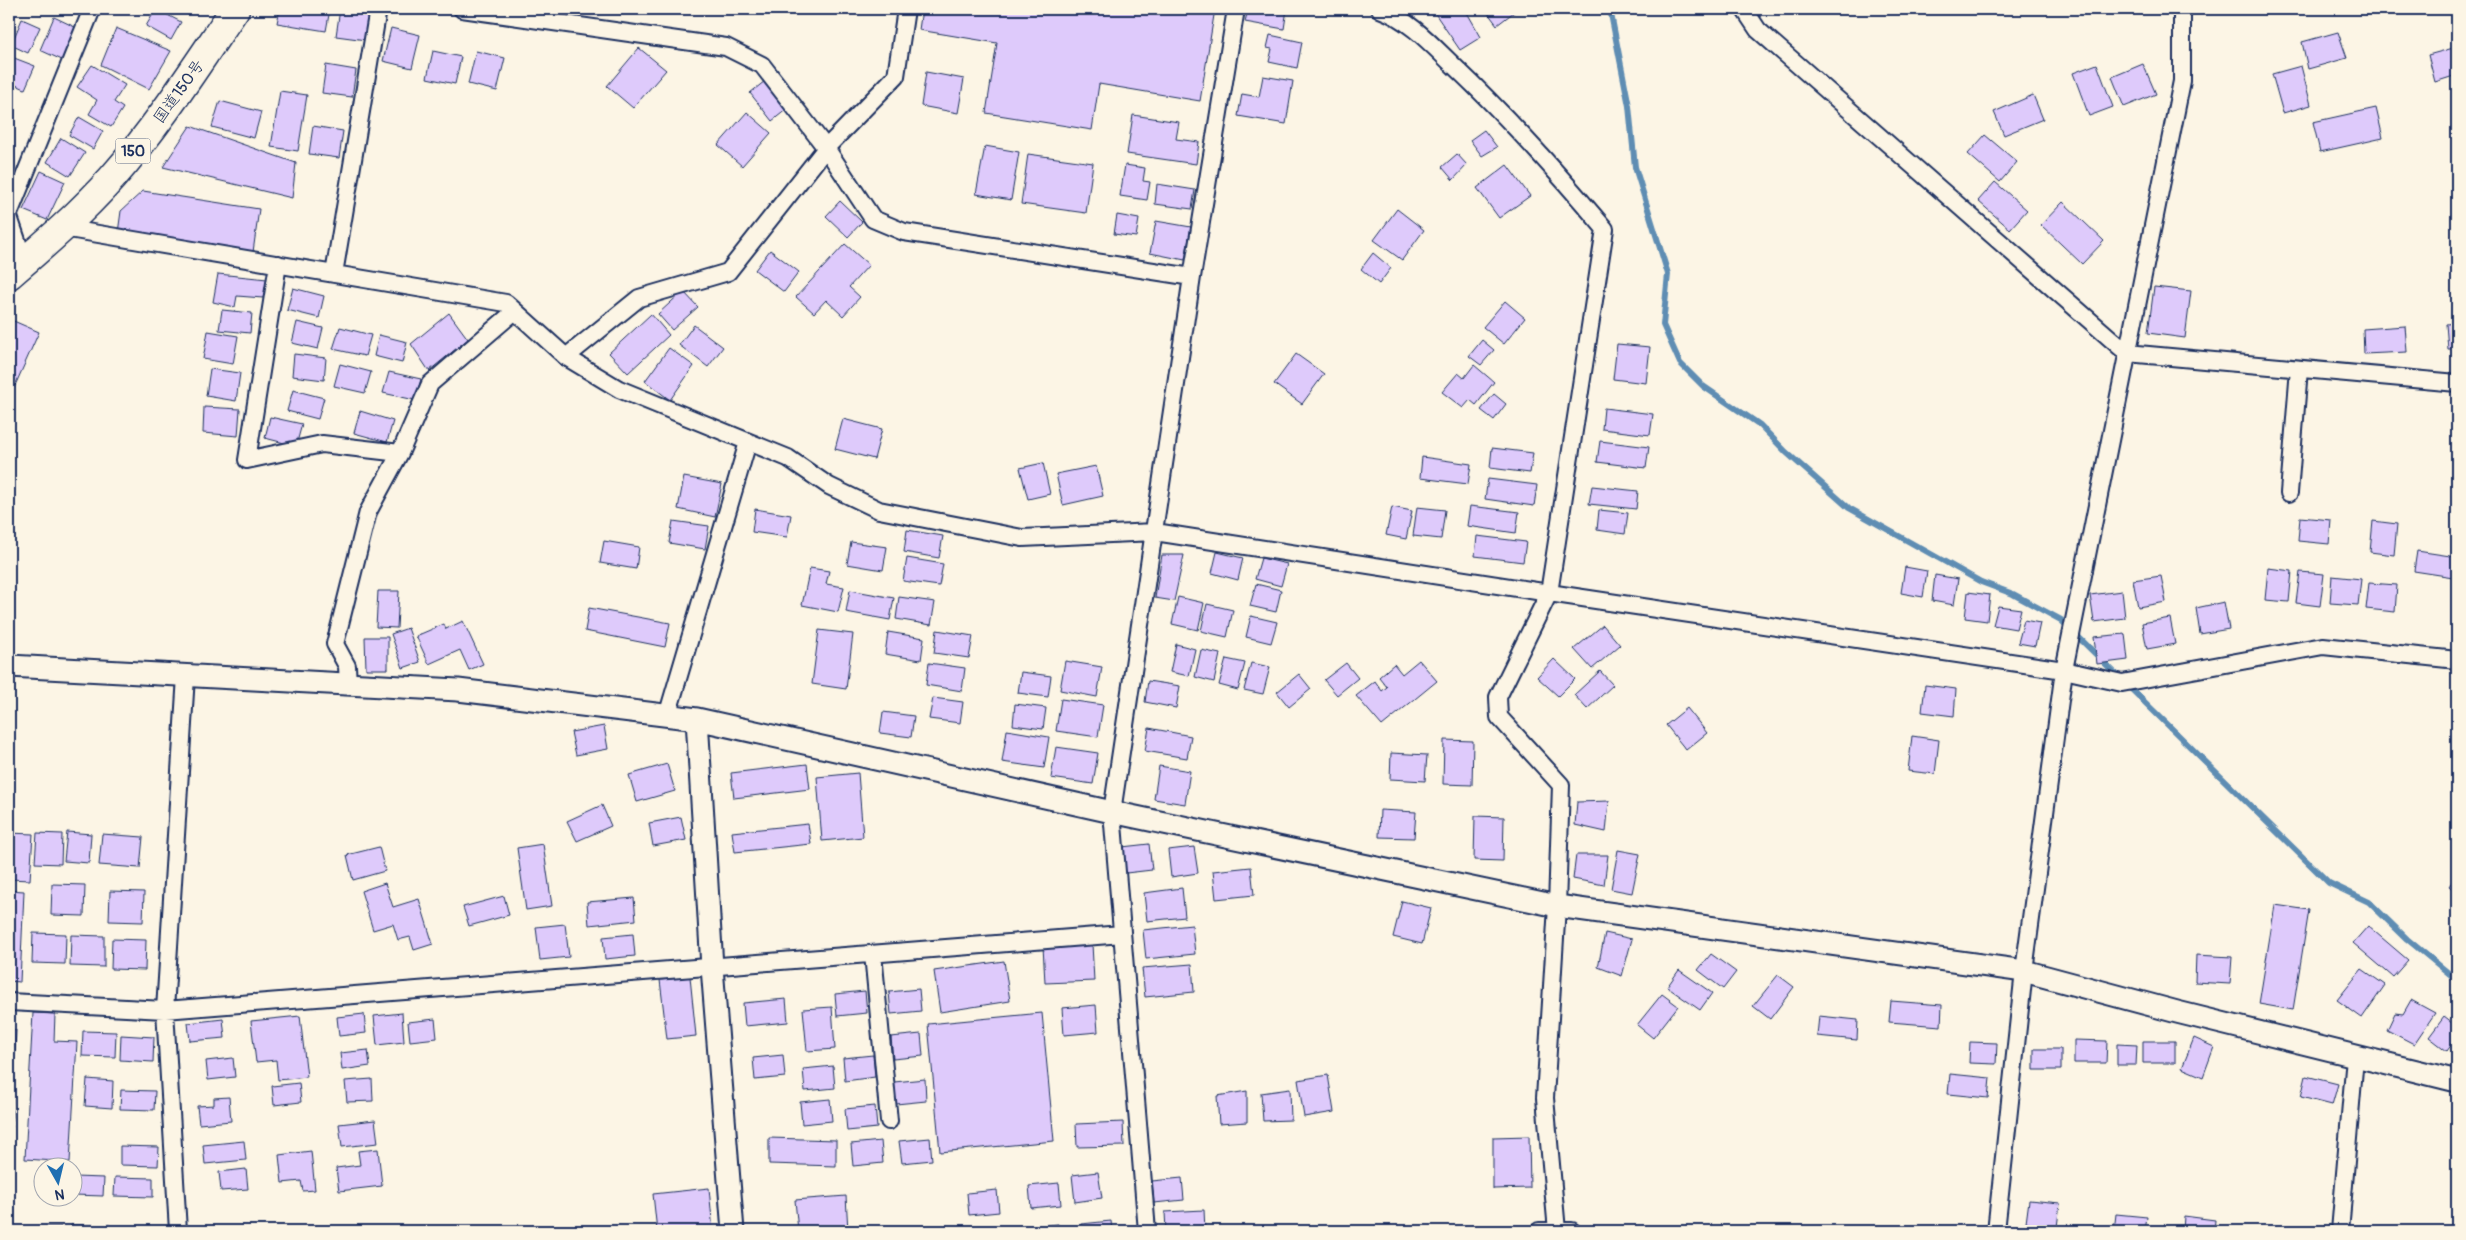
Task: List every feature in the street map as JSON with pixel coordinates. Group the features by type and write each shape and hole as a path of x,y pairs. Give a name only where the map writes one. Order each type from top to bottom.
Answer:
{"highway":[{"name":"国道150号","path":"16,268 63,228 112,178 167,108 235,9"}],"street":[{"path":"16,268 9,216 92,9"},
{"path":"334,274 378,9"},
{"path":"462,9 726,47 762,65 826,148 873,219 904,232 1192,277"},
{"path":"566,357 639,298 728,272 826,148 896,76 906,9"},
{"path":"1147,1231 1112,812 1192,277 1236,9"},
{"path":"1380,9 1415,29 1472,83 1537,148 1605,229 1549,594 1498,696 1499,717 1561,785 1557,906 1544,1098 1562,1231 1539,1231"},
{"path":"1744,9 1758,30 2127,353 2457,383"},
{"path":"1996,1231 2024,970 2064,670 2182,81 2182,9"},
{"path":"63,228 506,303 566,357 619,390 788,458 829,486 880,510 1022,538 1155,532 1549,594 2064,670 2122,682 2323,646 2457,660"},
{"path":"278,264 247,460 322,444 400,453"},
{"path":"348,684 347,666 335,644 368,512 400,453 430,384 515,311"},
{"path":"2289,493 2299,369"},
{"path":"666,716 748,442"},
{"path":"9,666 458,690 697,719 1112,812 1557,906 2024,970 2355,1057 2457,1081"},
{"path":"178,1231 165,1010 186,676"},
{"path":"697,719 712,967 733,1231"},
{"path":"9,1002 165,1010 1122,934"},
{"path":"873,954 889,1122"},
{"path":"2340,1231 2355,1057"}],"building":[{"path":"156,9 181,22 171,40 146,26"},
{"path":"280,9 330,9 326,31 277,23"},
{"path":"340,9 370,13 366,40 336,36"},
{"path":"922,9 1215,9 1200,101 1099,84 1092,130 986,113 997,43 919,30"},
{"path":"1248,9 1287,9 1284,29 1245,22"},
{"path":"1438,9 1465,9 1481,37 1460,50 1434,12"},
{"path":"1485,9 1518,9 1497,25"},
{"path":"54,17 77,28 62,60 40,50"},
{"path":"22,19 40,27 28,53 11,45"},
{"path":"116,28 171,51 149,89 101,65"},
{"path":"391,28 420,35 412,68 383,61"},
{"path":"2338,32 2347,58 2308,69 2302,42"},
{"path":"1270,35 1302,42 1297,68 1269,62 1272,49 1267,48"},
{"path":"2457,47 2457,75 2435,82 2428,55"},
{"path":"639,48 666,70 633,108 607,86"},
{"path":"433,51 461,57 455,84 427,78"},
{"path":"476,51 505,58 497,91 468,84"},
{"path":"9,56 35,66 25,89 9,82"},
{"path":"2097,64 2113,107 2089,116 2073,73"},
{"path":"2143,64 2156,94 2124,107 2112,77"},
{"path":"92,65 125,85 114,102 123,108 111,127 89,114 97,100 77,87"},
{"path":"326,65 356,70 352,97 322,93"},
{"path":"2301,66 2311,105 2283,113 2272,74"},
{"path":"926,72 964,79 958,113 921,106"},
{"path":"1263,76 1293,81 1286,124 1238,116 1242,94 1259,97"},
{"path":"765,81 787,109 772,121 750,93"},
{"path":"280,91 307,95 298,151 271,147"},
{"path":"2033,95 2043,119 2004,135 1994,112"},
{"path":"220,101 261,112 254,138 212,127"},
{"path":"2376,108 2383,138 2320,152 2313,122"},
{"path":"747,112 771,133 742,166 718,145"},
{"path":"1133,115 1179,122 1176,139 1199,142 1196,164 1127,154"},
{"path":"79,117 103,131 93,149 69,135"},
{"path":"190,126 296,163 292,198 163,167"},
{"path":"313,126 343,131 339,158 309,154"},
{"path":"1484,130 1497,147 1482,156 1470,140"},
{"path":"1985,135 2017,162 2000,182 1968,154"},
{"path":"61,138 85,153 70,176 47,162"},
{"path":"985,146 1019,152 1011,200 976,194"},
{"path":"1028,154 1093,163 1086,213 1021,204"},
{"path":"1457,154 1467,165 1453,180 1442,167"},
{"path":"1125,165 1145,168 1143,181 1150,182 1147,200 1120,196"},
{"path":"1507,165 1530,196 1499,218 1477,188"},
{"path":"41,171 65,182 47,220 23,210"},
{"path":"1995,182 2027,210 2010,229 1978,201"},
{"path":"1157,184 1195,190 1192,209 1155,204"},
{"path":"143,191 259,209 253,252 118,233 121,211"},
{"path":"840,201 862,222 848,237 826,216"},
{"path":"2063,202 2104,241 2082,264 2041,225"},
{"path":"1397,209 1424,230 1402,260 1374,240"},
{"path":"1117,215 1139,219 1136,237 1114,234"},
{"path":"1156,221 1191,227 1185,260 1150,253"},
{"path":"845,244 869,265 849,287 860,297 843,316 826,300 814,313 796,297"},
{"path":"770,250 799,272 784,292 755,270"},
{"path":"1373,253 1391,268 1379,284 1361,269"},
{"path":"218,274 267,279 263,298 237,296 235,307 213,302"},
{"path":"2154,287 2191,291 2185,338 2148,333"},
{"path":"293,288 324,296 319,318 287,310"},
{"path":"683,291 698,307 672,330 658,314"},
{"path":"1505,301 1525,318 1504,344 1483,327"},
{"path":"222,310 252,313 250,333 219,330"},
{"path":"449,313 468,339 429,371 411,344"},
{"path":"651,314 669,335 628,373 609,353"},
{"path":"9,319 39,332 9,399"},
{"path":"297,322 323,328 318,349 292,343"},
{"path":"2457,323 2457,349 2448,349 2446,324"},
{"path":"694,325 723,347 708,367 679,345"},
{"path":"2405,326 2407,352 2364,354 2363,329"},
{"path":"340,327 371,335 365,356 333,349"},
{"path":"208,331 238,336 233,364 203,359"},
{"path":"379,335 407,342 402,363 374,356"},
{"path":"1482,340 1494,350 1481,365 1469,356"},
{"path":"1617,344 1650,347 1646,383 1613,379"},
{"path":"669,348 694,366 670,400 645,381"},
{"path":"294,354 326,358 324,380 292,376"},
{"path":"1296,354 1324,374 1302,404 1274,384"},
{"path":"340,364 371,372 365,393 334,386"},
{"path":"1474,365 1494,382 1476,405 1470,400 1463,408 1442,392 1458,373 1464,378"},
{"path":"210,369 240,373 236,401 206,396"},
{"path":"389,372 421,379 415,400 383,393"},
{"path":"293,390 324,398 318,419 287,411"},
{"path":"1494,394 1506,404 1494,420 1481,410"},
{"path":"204,407 240,409 238,436 203,433"},
{"path":"1604,408 1653,414 1650,435 1602,429"},
{"path":"360,411 393,421 387,442 354,433"},
{"path":"270,417 302,424 296,446 265,438"},
{"path":"843,419 882,429 874,459 835,449"},
{"path":"1600,441 1649,447 1646,468 1597,462"},
{"path":"1492,448 1533,453 1530,473 1490,468"},
{"path":"1422,457 1471,464 1468,484 1420,478"},
{"path":"1043,463 1050,494 1028,499 1020,468"},
{"path":"1096,466 1103,496 1063,505 1056,474"},
{"path":"684,477 722,484 715,517 678,509"},
{"path":"1488,479 1537,485 1534,506 1485,499"},
{"path":"1592,486 1638,491 1636,509 1589,504"},
{"path":"1470,506 1519,512 1516,533 1467,526"},
{"path":"1392,507 1412,511 1406,539 1386,535"},
{"path":"1417,507 1445,510 1441,539 1413,536"},
{"path":"755,509 791,515 787,537 752,532"},
{"path":"1599,510 1628,513 1625,534 1597,530"},
{"path":"2300,517 2331,520 2329,544 2298,541"},
{"path":"673,521 709,526 705,549 669,543"},
{"path":"2373,521 2397,524 2394,555 2370,552"},
{"path":"907,530 943,536 939,558 904,552"},
{"path":"1477,536 1526,542 1523,562 1475,556"},
{"path":"604,541 639,547 636,569 600,563"},
{"path":"851,542 887,547 883,570 847,564"},
{"path":"2417,551 2457,557 2453,577 2414,571"},
{"path":"1217,552 1243,558 1238,580 1212,573"},
{"path":"1162,555 1184,555 1174,601 1155,598"},
{"path":"907,558 943,564 939,586 903,581"},
{"path":"1261,558 1287,564 1281,586 1255,579"},
{"path":"1905,567 1927,571 1923,597 1901,593"},
{"path":"810,568 829,571 826,584 844,587 838,612 802,605"},
{"path":"2268,568 2292,571 2289,602 2265,600"},
{"path":"2300,572 2324,574 2320,606 2296,603"},
{"path":"1935,575 1958,579 1954,605 1932,601"},
{"path":"2161,576 2166,602 2138,607 2133,580"},
{"path":"2332,576 2361,579 2358,605 2330,603"},
{"path":"2369,583 2397,585 2395,612 2366,609"},
{"path":"1256,584 1281,590 1276,612 1250,606"},
{"path":"850,590 894,598 890,620 846,612"},
{"path":"378,591 399,591 397,628 376,627"},
{"path":"2122,591 2125,618 2094,622 2090,595"},
{"path":"1968,592 1990,595 1987,621 1965,618"},
{"path":"899,597 935,602 931,625 896,619"},
{"path":"1178,597 1204,603 1198,630 1172,624"},
{"path":"2224,602 2229,629 2200,634 2196,608"},
{"path":"1207,604 1233,610 1227,637 1201,631"},
{"path":"1998,606 2021,609 2016,629 1993,625"},
{"path":"589,608 670,623 665,647 585,631"},
{"path":"1251,616 1277,622 1271,643 1246,637"},
{"path":"2170,618 2175,644 2147,649 2142,623"},
{"path":"2024,620 2040,623 2035,646 2018,643"},
{"path":"463,621 483,664 469,670 460,650 429,664 416,636 444,624 446,629"},
{"path":"1603,625 1620,645 1592,669 1574,649"},
{"path":"408,628 420,662 403,668 391,634"},
{"path":"819,630 853,634 846,689 812,684"},
{"path":"937,630 973,636 969,658 934,653"},
{"path":"888,632 924,638 921,660 885,654"},
{"path":"2125,634 2128,660 2097,664 2094,637"},
{"path":"365,637 388,637 388,669 366,669"},
{"path":"1176,644 1195,649 1189,676 1170,672"},
{"path":"1201,650 1220,654 1214,682 1195,677"},
{"path":"1226,659 1245,663 1238,690 1219,685"},
{"path":"1554,659 1575,679 1558,696 1537,677"},
{"path":"1419,660 1437,681 1382,726 1356,696 1375,681 1382,691 1387,687 1379,677 1394,664 1402,674"},
{"path":"1065,661 1102,667 1097,697 1060,690"},
{"path":"929,663 965,668 962,691 926,685"},
{"path":"1251,663 1270,667 1263,694 1244,690"},
{"path":"1346,663 1358,678 1337,695 1324,680"},
{"path":"1600,671 1613,685 1587,709 1574,695"},
{"path":"1021,672 1051,676 1048,697 1018,693"},
{"path":"1299,674 1311,689 1289,707 1277,692"},
{"path":"1148,681 1180,686 1176,708 1145,702"},
{"path":"1925,685 1956,689 1954,716 1922,712"},
{"path":"933,698 963,702 960,723 929,719"},
{"path":"1061,699 1103,705 1098,737 1056,731"},
{"path":"1015,704 1046,708 1043,729 1013,725"},
{"path":"1687,708 1707,733 1686,750 1666,725"},
{"path":"883,712 914,716 911,737 880,733"},
{"path":"604,726 608,749 576,755 571,732"},
{"path":"1149,728 1191,736 1187,758 1145,751"},
{"path":"1007,730 1049,737 1044,768 1002,762"},
{"path":"1912,736 1939,740 1935,774 1908,771"},
{"path":"1444,740 1473,741 1472,785 1443,784"},
{"path":"1056,747 1098,753 1093,784 1051,778"},
{"path":"1391,753 1427,755 1425,781 1390,779"},
{"path":"667,764 675,791 637,802 629,775"},
{"path":"807,764 810,789 734,798 731,773"},
{"path":"1159,766 1190,771 1185,804 1154,799"},
{"path":"858,773 863,837 822,841 817,777"},
{"path":"1609,801 1606,832 1575,825 1577,802"},
{"path":"602,805 611,826 577,841 567,821"},
{"path":"1380,810 1416,812 1414,838 1379,837"},
{"path":"1475,816 1504,817 1503,861 1474,860"},
{"path":"681,817 686,840 653,846 649,823"},
{"path":"808,824 811,844 735,852 732,832"},
{"path":"67,832 91,834 89,863 64,861"},
{"path":"9,833 33,834 30,880 9,879"},
{"path":"37,833 62,834 61,864 35,863"},
{"path":"102,834 143,837 140,868 99,865"},
{"path":"543,844 552,906 526,910 517,848"},
{"path":"1149,844 1152,870 1126,873 1122,847"},
{"path":"379,847 385,871 353,880 347,855"},
{"path":"1194,847 1198,873 1171,877 1168,850"},
{"path":"1618,850 1640,854 1632,893 1611,889"},
{"path":"1576,855 1608,855 1604,885 1573,879"},
{"path":"1251,867 1254,895 1216,899 1213,871"},
{"path":"2457,875 2457,893 2449,886"},
{"path":"385,883 393,907 419,899 433,944 414,950 410,937 398,940 393,924 373,930 361,891"},
{"path":"52,884 85,885 84,916 51,915"},
{"path":"1182,888 1185,917 1147,921 1144,893"},
{"path":"9,890 24,891 20,982 9,981"},
{"path":"110,891 144,892 143,922 109,921"},
{"path":"504,896 509,915 469,926 463,907"},
{"path":"634,898 636,920 589,925 587,902"},
{"path":"1402,901 1431,908 1422,944 1393,937"},
{"path":"2275,905 2309,910 2293,1010 2259,1004"},
{"path":"565,924 569,957 540,960 536,927"},
{"path":"1192,925 1195,954 1146,959 1143,930"},
{"path":"2368,926 2408,960 2393,977 2353,943"},
{"path":"33,933 66,934 65,964 32,963"},
{"path":"1605,933 1632,939 1622,976 1598,967"},
{"path":"633,934 635,956 605,959 603,937"},
{"path":"71,935 104,936 104,967 70,966"},
{"path":"112,939 146,940 145,970 111,969"},
{"path":"1092,944 1094,981 1045,983 1043,946"},
{"path":"1711,954 1736,972 1723,989 1698,970"},
{"path":"2196,955 2232,957 2230,984 2195,982"},
{"path":"1004,961 1010,1001 940,1012 934,971"},
{"path":"1192,964 1194,992 1145,997 1142,968"},
{"path":"2362,969 2385,985 2362,1018 2337,1000"},
{"path":"1679,970 1712,993 1700,1010 1667,987"},
{"path":"1778,975 1794,987 1770,1019 1753,1006"},
{"path":"690,977 696,1036 667,1039 660,980"},
{"path":"919,989 921,1011 891,1014 889,992"},
{"path":"865,991 867,1013 837,1016 835,994"},
{"path":"1662,994 1678,1006 1653,1038 1637,1025"},
{"path":"786,999 788,1022 745,1026 743,1003"},
{"path":"2411,1000 2435,1013 2414,1044 2387,1030 2395,1013 2403,1014"},
{"path":"1891,1001 1942,1005 1941,1026 1889,1022"},
{"path":"1096,1005 1098,1032 1064,1035 1062,1008"},
{"path":"832,1007 835,1049 807,1051 803,1009"},
{"path":"33,1013 55,1014 54,1041 77,1042 70,1158 25,1159"},
{"path":"402,1013 404,1042 377,1045 374,1016"},
{"path":"1042,1013 1054,1141 940,1152 928,1024"},
{"path":"364,1014 366,1033 339,1036 337,1017"},
{"path":"300,1016 307,1077 278,1080 276,1060 256,1062 251,1021"},
{"path":"1819,1016 1858,1020 1857,1040 1817,1036"},
{"path":"2444,1017 2457,1027 2457,1037 2447,1051 2429,1037"},
{"path":"223,1019 225,1038 190,1041 188,1023"},
{"path":"435,1019 437,1038 410,1041 408,1022"},
{"path":"9,1030 16,1030 9,1162"},
{"path":"83,1031 116,1032 115,1057 82,1056"},
{"path":"921,1034 923,1056 893,1059 891,1037"},
{"path":"121,1035 154,1037 153,1062 120,1060"},
{"path":"2194,1038 2214,1047 2203,1077 2182,1068"},
{"path":"2074,1040 2107,1041 2106,1063 2074,1063"},
{"path":"2143,1041 2175,1041 2175,1063 2143,1063"},
{"path":"1970,1042 1997,1043 1996,1064 1969,1063"},
{"path":"2117,1044 2137,1045 2136,1065 2117,1065"},
{"path":"2034,1049 2061,1049 2061,1070 2034,1070"},
{"path":"368,1050 370,1066 342,1070 340,1053"},
{"path":"783,1055 785,1077 755,1080 753,1058"},
{"path":"873,1055 875,1077 845,1081 843,1058"},
{"path":"233,1058 235,1077 208,1080 206,1061"},
{"path":"833,1066 835,1088 805,1091 803,1069"},
{"path":"1950,1074 1990,1078 1988,1098 1948,1094"},
{"path":"1328,1075 1334,1112 1304,1117 1298,1080"},
{"path":"2306,1076 2338,1084 2332,1105 2301,1097"},
{"path":"87,1079 113,1081 112,1108 85,1106"},
{"path":"372,1079 373,1101 347,1102 345,1081"},
{"path":"925,1079 926,1101 896,1104 894,1082"},
{"path":"299,1083 301,1102 274,1105 272,1086"},
{"path":"1290,1089 1291,1120 1263,1121 1261,1093"},
{"path":"121,1090 155,1091 154,1110 120,1109"},
{"path":"1247,1091 1247,1122 1219,1124 1217,1096"},
{"path":"229,1097 231,1121 199,1124 197,1106 214,1105 214,1098"},
{"path":"830,1099 832,1121 802,1124 800,1102"},
{"path":"875,1106 877,1128 847,1131 845,1109"},
{"path":"375,1120 378,1143 342,1147 339,1124"},
{"path":"1123,1122 1124,1146 1077,1147 1076,1124"},
{"path":"1529,1136 1530,1188 1493,1189 1493,1137"},
{"path":"769,1138 836,1140 836,1166 769,1164"},
{"path":"930,1138 932,1160 902,1163 899,1141"},
{"path":"244,1141 246,1160 205,1164 203,1145"},
{"path":"881,1141 883,1163 853,1166 851,1144"},
{"path":"120,1146 159,1147 158,1166 120,1165"},
{"path":"378,1149 382,1186 339,1191 336,1168 360,1165 358,1151"},
{"path":"311,1151 315,1190 303,1191 301,1181 282,1183 279,1155"},
{"path":"246,1169 248,1189 221,1191 219,1172"},
{"path":"1098,1172 1102,1198 1075,1202 1072,1175"},
{"path":"82,1177 104,1178 103,1196 82,1195"},
{"path":"115,1177 153,1178 153,1197 114,1196"},
{"path":"1182,1178 1184,1200 1154,1203 1152,1181"},
{"path":"1059,1183 1061,1205 1031,1208 1029,1186"},
{"path":"709,1188 713,1231 657,1231 653,1194"},
{"path":"997,1190 999,1212 969,1215 967,1193"},
{"path":"846,1196 848,1231 798,1231 795,1200"},
{"path":"2029,1200 2060,1203 2057,1227 2026,1223"},
{"path":"1204,1210 1205,1231 1166,1231 1165,1212"},
{"path":"2116,1214 2147,1217 2145,1231 2114,1231"},
{"path":"2184,1216 2215,1220 2214,1231 2183,1231"},
{"path":"1111,1221 1112,1231 1082,1231 1081,1224"},
{"path":"1058,1224 1059,1231 1020,1231 1020,1228"},
{"path":"71,1225 110,1225 110,1231 71,1231"},
{"path":"1940,1226 1971,1230 1971,1231 1940,1231"},
{"path":"22,1227 61,1227 61,1231 22,1231"},
{"path":"160,1228 160,1231 122,1231 122,1229"},
{"path":"996,1228 996,1231 965,1231"}],"waterway":[{"path":"1610,9 1629,106 1635,167 1668,274 1663,325 1680,363 1703,386 1760,425 1786,452 1849,508 1981,582 2013,594 2061,620 2329,883 2369,902 2407,939 2457,980"}]}
